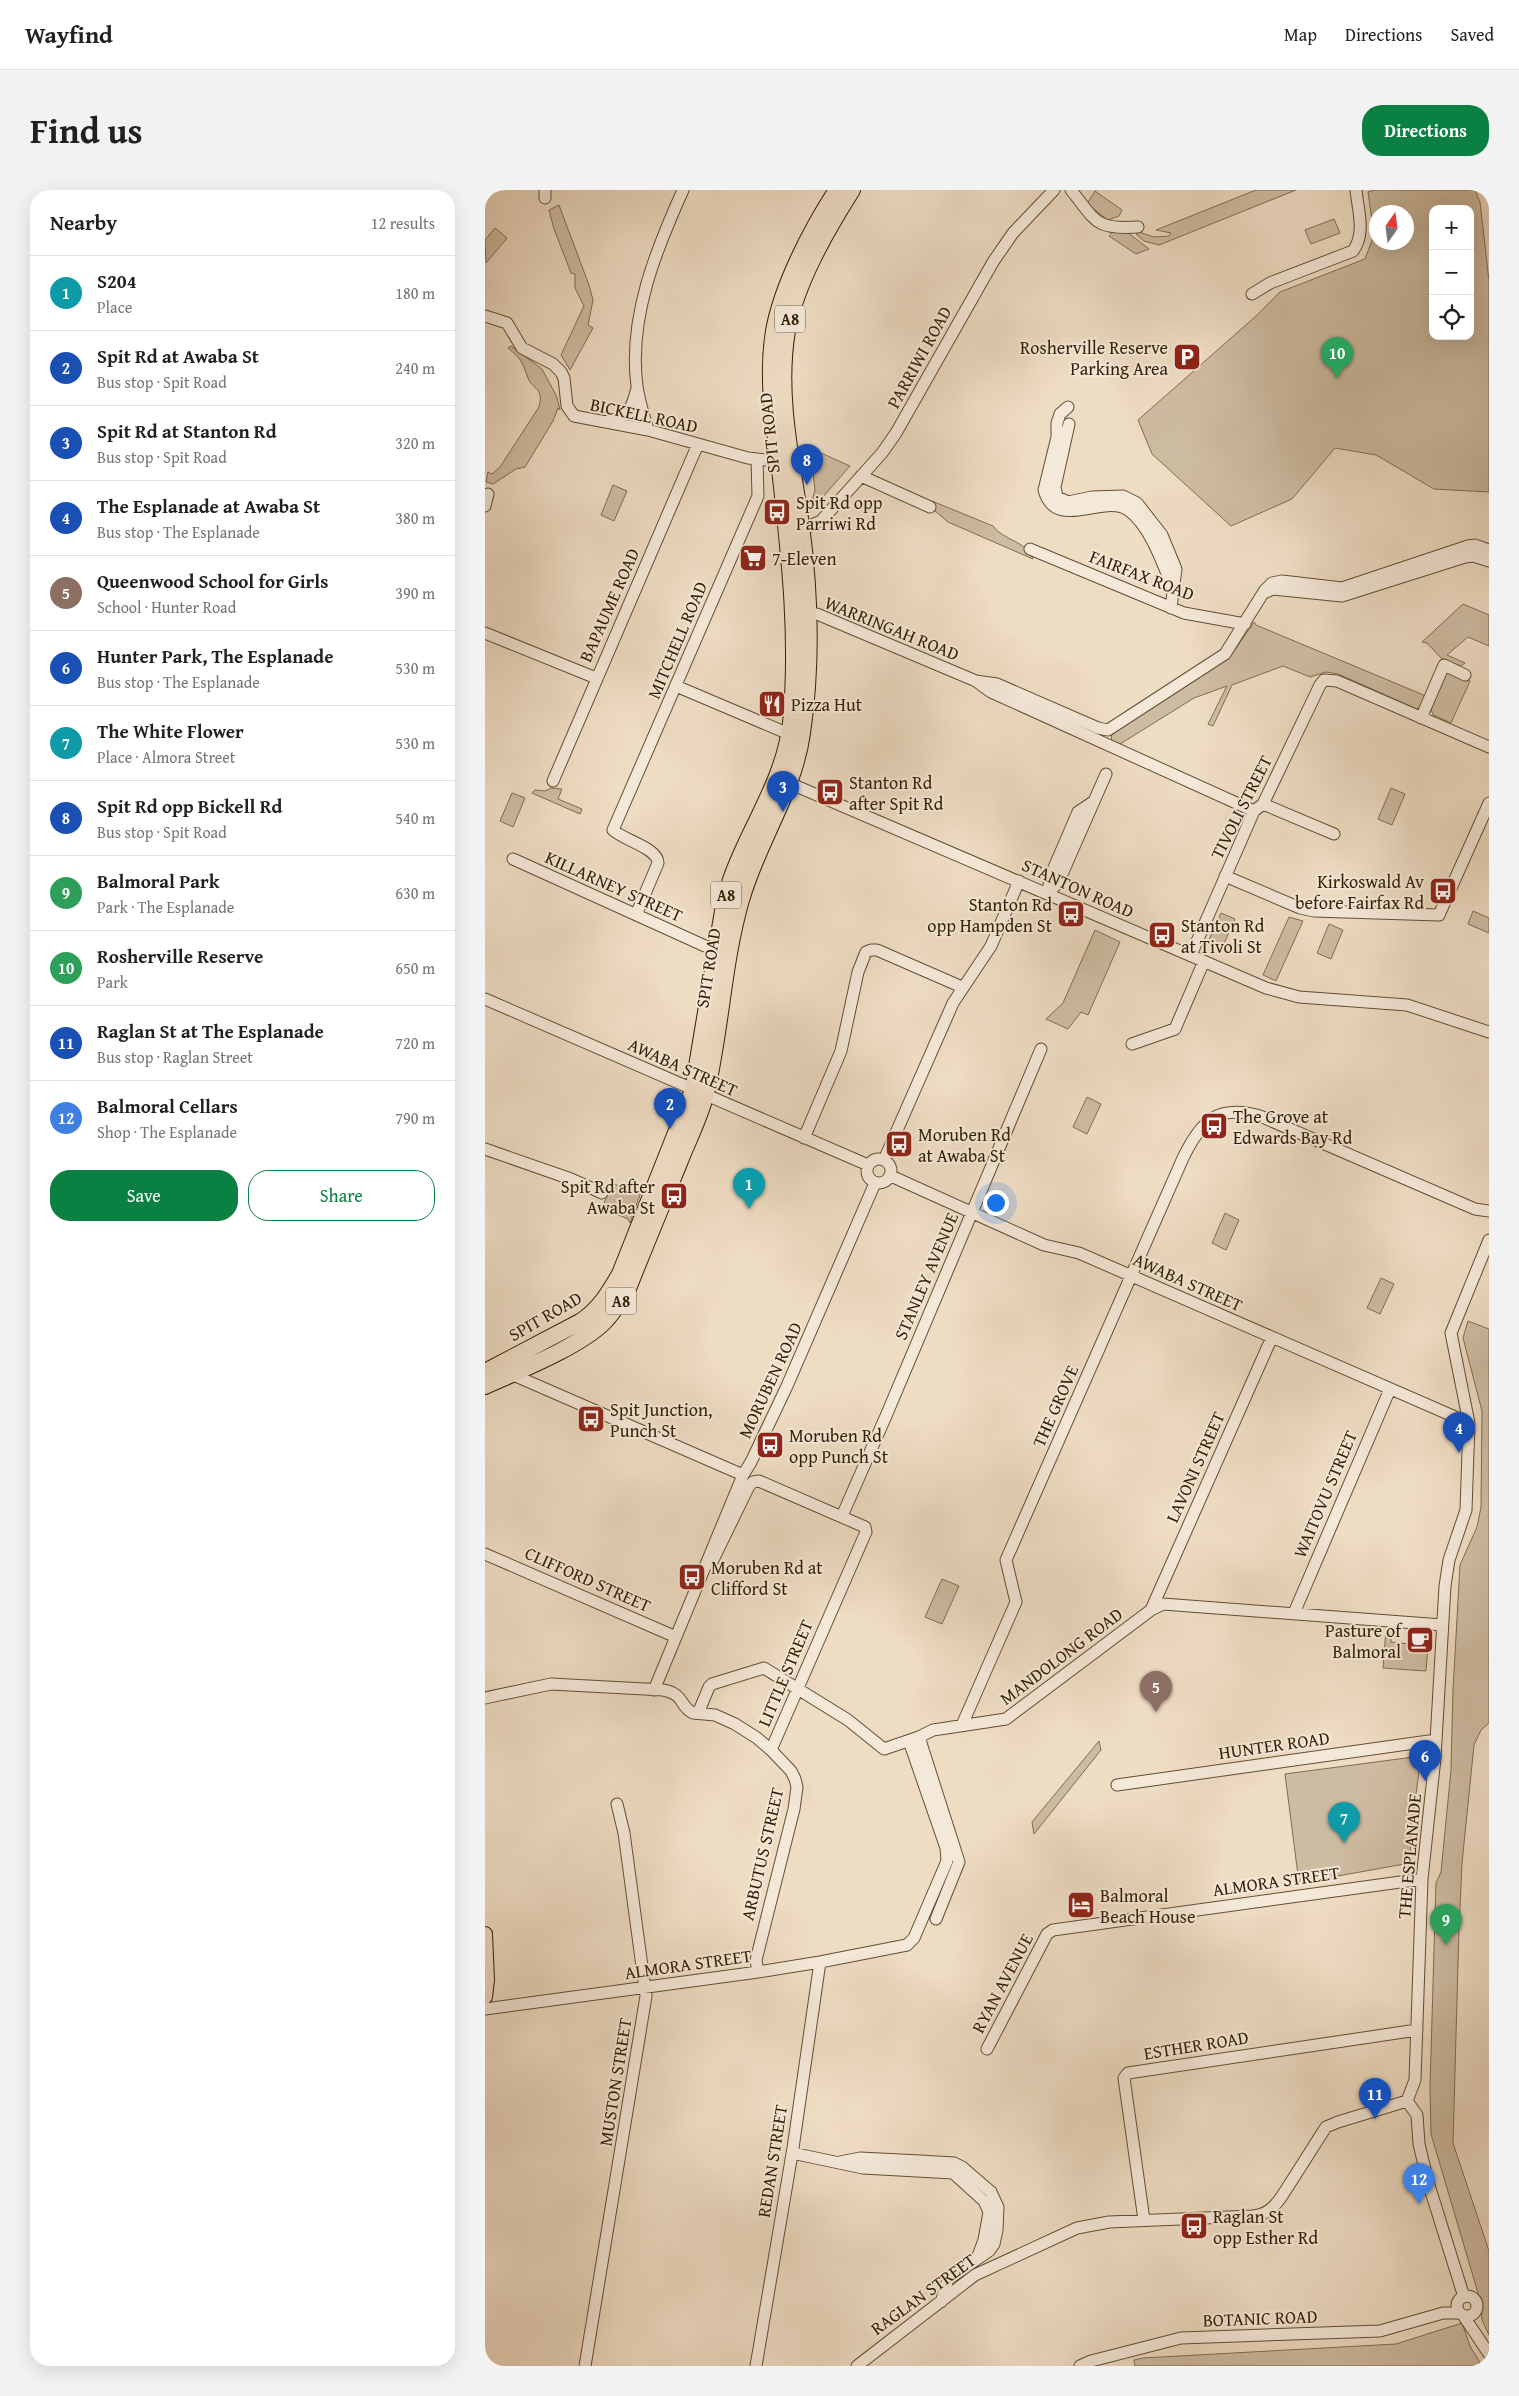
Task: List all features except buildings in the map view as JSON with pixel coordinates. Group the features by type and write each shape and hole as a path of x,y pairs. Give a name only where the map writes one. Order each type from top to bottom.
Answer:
{"highway":[{"name":"SPIT ROAD","path":"783,780 783,762 789,734 801,616 785,462 771,375 774,329 788,284 837,190"},
{"name":"SPIT ROAD","path":"485,1386 592,1332 618,1306 627,1291 717,1039 723,949 783,780 798,756 803,730 801,530 785,462 786,417 783,362 788,328 804,278 852,190"},
{"name":"SPIT ROAD","path":"485,1372 589,1317 605,1299 620,1274 699,1093"}],"main road":[{"path":"485,1934 487,1980 485,1997"}],"street":[{"path":"606,422 627,414 631,409 637,388 638,331 644,298 659,243 683,190"},
{"name":"PARRIWI ROAD","path":"801,530 821,521 896,433 1004,245 1055,190"},
{"path":"1071,190 1095,220 1104,226 1114,229 1138,227"},
{"path":"1252,294 1270,284 1353,251 1359,241 1361,230 1356,190"},
{"name":"BICKELL ROAD","path":"485,316 507,323 522,348 557,368 564,378 567,406 574,416 586,420 648,430 757,460 785,462"},
{"path":"637,388 648,430"},
{"path":"1068,407 1059,414 1057,437 1044,490 1046,498 1052,504 1065,510 1079,512 1093,506 1120,506 1129,510 1153,540 1173,589"},
{"path":"1069,424 1055,487 1057,497 1067,502 1092,497 1123,496 1137,503 1162,535 1176,569 1171,608"},
{"name":"BAPAUME ROAD","path":"553,781 698,444"},
{"name":"MITCHELL ROAD","path":"636,915 658,859 655,852 622,838 613,830 758,496 757,460"},
{"path":"861,476 930,507"},
{"path":"485,506 488,494"},
{"path":"1261,597 1269,586 1277,582 1342,588 1468,546 1475,545 1489,550"},
{"name":"FAIRFAX ROAD","path":"1030,549 1184,613 1245,624"},
{"path":"1245,624 1265,591 1273,589 1341,596 1465,557 1473,556 1489,561"},
{"name":"WARRINGAH ROAD","path":"801,616 817,614 976,681 991,692 1117,749 1259,808 1334,834"},
{"name":"WARRINGAH ROAD","path":"976,681 997,684 1106,730 1118,725 1225,654 1245,624"},
{"path":"485,633 596,678"},
{"path":"1465,674 1443,666 1421,718 1489,747"},
{"name":"TIVOLI STREET","path":"1191,955 1225,876 1320,685 1329,679 1421,718"},
{"path":"676,686 789,734"},
{"path":"1048,894 1050,877 1078,812 1093,802 1106,774"},
{"name":"STANTON ROAD","path":"783,780 1204,961 1287,994 1400,1004 1489,1032"},
{"path":"1225,876 1300,908 1314,911 1439,915 1489,803"},
{"name":"KILLARNEY STREET","path":"513,859 636,915 723,949"},
{"path":"884,1160 953,1002 991,946 1019,882"},
{"path":"804,1138 841,1051 858,972 866,952 877,950 962,987"},
{"path":"1132,1044 1175,1029 1204,961"},
{"name":"AWABA STREET","path":"485,999 868,1165"},
{"name":"STANLEY AVENUE","path":"842,1516 1041,1049"},
{"name":"THE GROVE","path":"962,1725 1016,1602 1006,1560 1130,1276 1191,1142 1205,1124 1221,1114 1236,1111 1269,1119 1475,1209 1489,1211"},
{"path":"485,1149 571,1179 602,1193"},
{"path":"877,1159 884,1160 890,1165 891,1176 883,1183 875,1183 868,1177 868,1165 877,1159"},
{"name":"AWABA STREET","path":"891,1176 1044,1245 1079,1254 1469,1423"},
{"name":"MORUBEN ROAD","path":"654,1690 743,1475 787,1386 875,1183"},
{"name":"THE ESPLANADE","path":"1407,2101 1415,2080 1422,1879 1436,1740 1442,1625 1449,1560 1466,1510 1469,1423 1451,1333 1489,1240"},
{"name":"LAVONI STREET","path":"1151,1610 1272,1337"},
{"path":"511,1374 743,1475"},
{"name":"WAITOVU STREET","path":"1293,1613 1389,1389"},
{"name":"MORUBEN ROAD","path":"695,1590 717,1554 749,1486 753,1482 759,1481 842,1516"},
{"name":"LITTLE STREET","path":"771,1750 866,1532 865,1528 842,1516"},
{"name":"CLIFFORD STREET","path":"485,1554 676,1637"},
{"name":"MANDOLONG ROAD","path":"693,1713 699,1711 712,1684 759,1668 768,1669 849,1720 885,1749 933,1730 1006,1720 1151,1610 1169,1603 1442,1625"},
{"path":"485,1698 551,1684 654,1690 674,1692 693,1713"},
{"name":"ARBUTUS STREET","path":"693,1713 715,1715 735,1724 757,1738 791,1771 797,1787 794,1809 756,1960 758,1972"},
{"path":"914,1739 959,1862 936,1919"},
{"name":"ALMORA STREET","path":"485,2010 758,1972 907,1945 914,1938 947,1861 946,1848 914,1739"},
{"name":"HUNTER ROAD","path":"1117,1785 1436,1740"},
{"name":"MUSTON STREET","path":"585,2366 646,2000 624,1832 617,1804"},
{"name":"ALMORA STREET","path":"1047,1934 1053,1930 1422,1879"},
{"name":"RYAN AVENUE","path":"987,2049 1047,1934"},
{"name":"REDAN STREET","path":"756,2366 792,2153 821,1962"},
{"name":"ESTHER ROAD","path":"1144,2220 1124,2078 1127,2073 1417,2030"},
{"path":"1407,2101 1417,2115 1419,2144 1464,2308 1488,2353"},
{"name":"RAGLAN STREET","path":"858,2366 984,2269 1077,2228 1097,2223 1264,2214 1278,2202 1326,2127 1407,2101"},
{"path":"792,2153 840,2162 860,2158 954,2163 962,2167 991,2192 998,2207 994,2244 989,2251 979,2256 948,2279 941,2302"},
{"name":"BOTANIC ROAD","path":"1080,2366 1098,2359 1181,2338 1380,2331 1464,2308"}],"shaded area":[{"path":"1256,190 1296,190 1159,245 1144,241 1136,234 1139,232 1154,237 1169,236 1171,233 1156,230"},
{"path":"1374,190 1475,190 1480,202 1489,281 1489,492 1434,489 1376,455 1335,448 1292,499 1231,526 1152,454 1138,420 1255,317 1280,292 1365,259 1369,248 1369,250 1414,250 1414,205 1370,205 1368,192"},
{"path":"1095,191 1122,210 1119,216 1108,220 1087,204"},
{"path":"559,205 593,300 588,325 593,328 570,370 561,355 584,306 575,288 575,274 571,273 554,229 549,210"},
{"path":"1334,219 1340,233 1311,244 1305,230"},
{"path":"495,228 507,238 486,263 485,240"},
{"path":"1113,231 1127,232 1149,249 1136,254 1109,236"},
{"path":"511,346 542,369 557,397 560,410 558,408 553,421 525,467 516,469 493,484 486,482 488,472 492,474 500,467 539,407 540,401 539,392 530,382 521,361 508,348"},
{"path":"810,448 850,466 814,507 811,505 815,490"},
{"path":"613,485 627,491 614,521 601,515"},
{"path":"932,501 993,526 997,531 1026,549 1033,559 948,522 934,510 935,506"},
{"path":"1463,604 1489,615 1489,646 1468,637 1447,655 1465,663 1461,666 1442,659 1427,643 1422,642"},
{"path":"1254,622 1256,625 1426,696 1420,708 1417,709 1338,674 1326,672 1310,677 1283,666 1232,685 1213,726 1208,724 1227,686 1194,698 1117,746 1111,743 1112,732 1230,657"},
{"path":"1450,673 1470,681 1451,723 1433,715 1430,706 1445,674"},
{"path":"551,788 562,789 558,799 582,809 580,814 532,793 535,790 545,791"},
{"path":"1391,788 1405,794 1392,825 1378,819"},
{"path":"512,793 525,798 513,827 500,821"},
{"path":"1473,911 1489,918 1489,933 1468,924"},
{"path":"1221,913 1235,919 1222,948 1208,942"},
{"path":"1289,917 1303,921 1276,981 1263,975"},
{"path":"1329,924 1343,930 1331,959 1317,953"},
{"path":"1095,930 1120,942 1088,1015 1081,1012 1068,1029 1046,1019 1063,1003"},
{"path":"1087,1097 1101,1104 1087,1134 1073,1127"},
{"path":"612,1183 638,1194 641,1192 630,1223 628,1219 602,1208"},
{"path":"1225,1213 1239,1220 1226,1250 1212,1243"},
{"path":"1381,1278 1394,1284 1380,1314 1367,1308"},
{"path":"1468,1321 1489,1329 1489,1723 1481,1730 1474,1745 1462,1863 1453,2143 1489,2251 1489,2335 1482,2320 1481,2303 1431,2134 1430,2087 1436,1883 1441,1872 1451,1770 1453,1690 1460,1565 1477,1527 1481,1507 1482,1411 1463,1338"},
{"path":"942,1579 959,1586 942,1624 925,1617"},
{"path":"1386,1630 1391,1631 1391,1642 1428,1646 1426,1671 1383,1668"},
{"path":"1099,1741 1101,1750 1034,1834 1032,1822"},
{"path":"1421,1756 1411,1833 1410,1863 1299,1883 1285,1774"},
{"path":"1462,2323 1470,2346 1482,2366 1135,2366 1134,2360 1396,2344"}],"place":[{"name":"Rosherville Reserve Parking Area","path":"1187,357"},
{"name":"Rosherville Reserve","path":"1337,378"},
{"name":"Spit Rd opp Bickell Rd","path":"807,485"},
{"name":"Spit Rd opp Parriwi Rd","path":"777,512"},
{"name":"7-Eleven","path":"753,558"},
{"name":"Pizza Hut","path":"772,704"},
{"name":"Stanton Rd after Spit Rd","path":"830,792"},
{"name":"Spit Rd at Stanton Rd","path":"783,812"},
{"name":"Kirkoswald Av before Fairfax Rd","path":"1443,891"},
{"name":"Stanton Rd opp Hampden St","path":"1071,914"},
{"name":"Stanton Rd at Tivoli St","path":"1162,935"},
{"name":"The Grove at Edwards Bay Rd","path":"1214,1126"},
{"name":"Spit Rd at Awaba St","path":"670,1129"},
{"name":"Moruben Rd at Awaba St","path":"899,1144"},
{"name":"Spit Rd after Awaba St","path":"674,1196"},
{"name":"S204","path":"749,1209"},
{"name":"Spit Junction, Punch St","path":"591,1419"},
{"name":"Moruben Rd opp Punch St","path":"770,1445"},
{"name":"The Esplanade at Awaba St","path":"1459,1453"},
{"name":"Moruben Rd at Clifford St","path":"692,1577"},
{"name":"Pasture of Balmoral","path":"1420,1640"},
{"name":"Queenwood School for Girls","path":"1156,1712"},
{"name":"Hunter Park, The Esplanade","path":"1425,1781"},
{"name":"The White Flower","path":"1344,1843"},
{"name":"Balmoral Beach House","path":"1081,1905"},
{"name":"Balmoral Park","path":"1446,1945"},
{"name":"Raglan St at The Esplanade","path":"1375,2119"},
{"name":"Balmoral Cellars","path":"1419,2204"},
{"name":"Raglan St opp Esther Rd","path":"1194,2226"}]}
